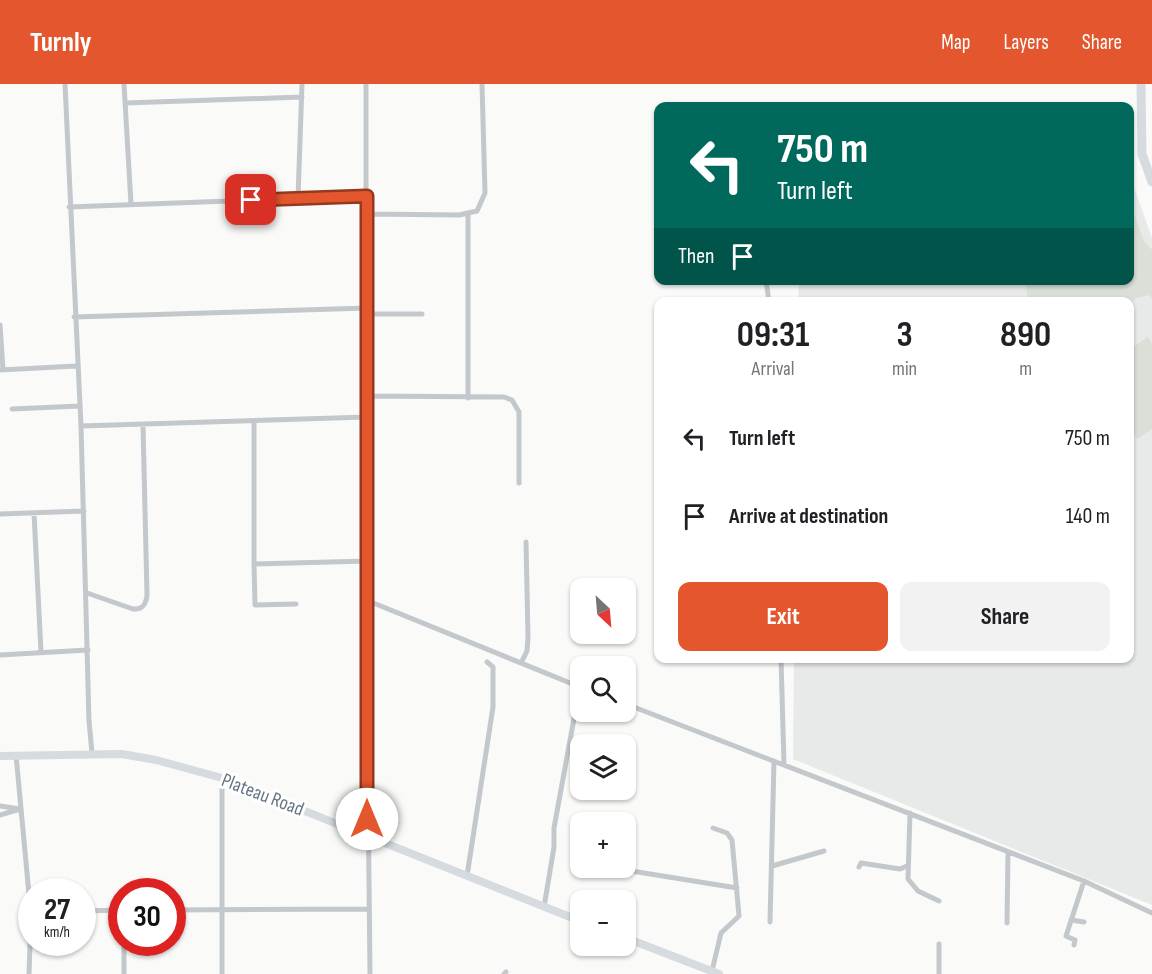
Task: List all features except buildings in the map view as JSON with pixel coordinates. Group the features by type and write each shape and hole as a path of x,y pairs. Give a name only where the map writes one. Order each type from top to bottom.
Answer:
{"highway":[{"path":"1141,84 1142,154 1152,182"}],"street":[{"path":"65,84 76,366 81,426 92,753"},
{"path":"124,84 130,204"},
{"path":"298,198 302,84"},
{"path":"366,84 367,833 370,974"},
{"path":"367,214 468,214 477,211 485,193 482,84"},
{"path":"125,103 302,97"},
{"path":"69,207 367,196"},
{"path":"468,214 468,398"},
{"path":"74,317 367,311 422,314"},
{"path":"0,325 2,370 76,366"},
{"path":"368,396 504,397 512,400 518,407 519,483"},
{"path":"12,409 80,406"},
{"path":"81,426 367,417"},
{"path":"254,422 253,603 258,606 296,604"},
{"path":"87,593 133,609 141,609 145,605 147,595 143,425"},
{"path":"0,514 84,511"},
{"path":"34,513 41,652"},
{"path":"521,663 527,651 528,637 526,542"},
{"path":"254,564 368,561"},
{"path":"366,600 570,683"},
{"path":"0,655 88,650"},
{"path":"468,876 493,707 493,671 487,662"},
{"path":"781,663 783,764"},
{"path":"636,708 1084,881 1152,914"},
{"path":"544,906 554,847 554,828 573,722"},
{"name":"Plateau Road","path":"0,756 122,754 156,760 222,778 367,833 570,917"},
{"path":"16,755 27,878"},
{"path":"771,922 774,761"},
{"path":"222,778 222,974"},
{"path":"0,806 20,809"},
{"path":"0,815 20,809"},
{"path":"910,813 907,866 911,886 939,901"},
{"path":"636,942 715,973 721,933 738,919 732,840 727,833 713,828"},
{"path":"772,866 824,851"},
{"path":"1007,923 1008,852"},
{"path":"859,867 861,863 900,869 907,866"},
{"path":"636,872 737,888"},
{"path":"1074,945 1075,940 1066,936 1084,881"},
{"path":"186,910 369,909"},
{"path":"1071,920 1084,922"},
{"path":"939,944 939,974"},
{"path":"29,974 30,956"},
{"path":"124,956 124,974"}],"shaded area":[{"path":"1134,187 1152,238 1152,905 793,759 794,663 1134,663 1134,297 798,297 799,285 1134,285"},
{"path":"1134,214 1144,241 1152,250 1152,298 1149,295 1134,300 1134,297 1028,297 1026,285 1134,285"},
{"path":"1148,337 1152,344 1152,429 1137,439 1134,434 1134,346"}],"route":[{"path":"251,200 367,196 367,819"}]}
